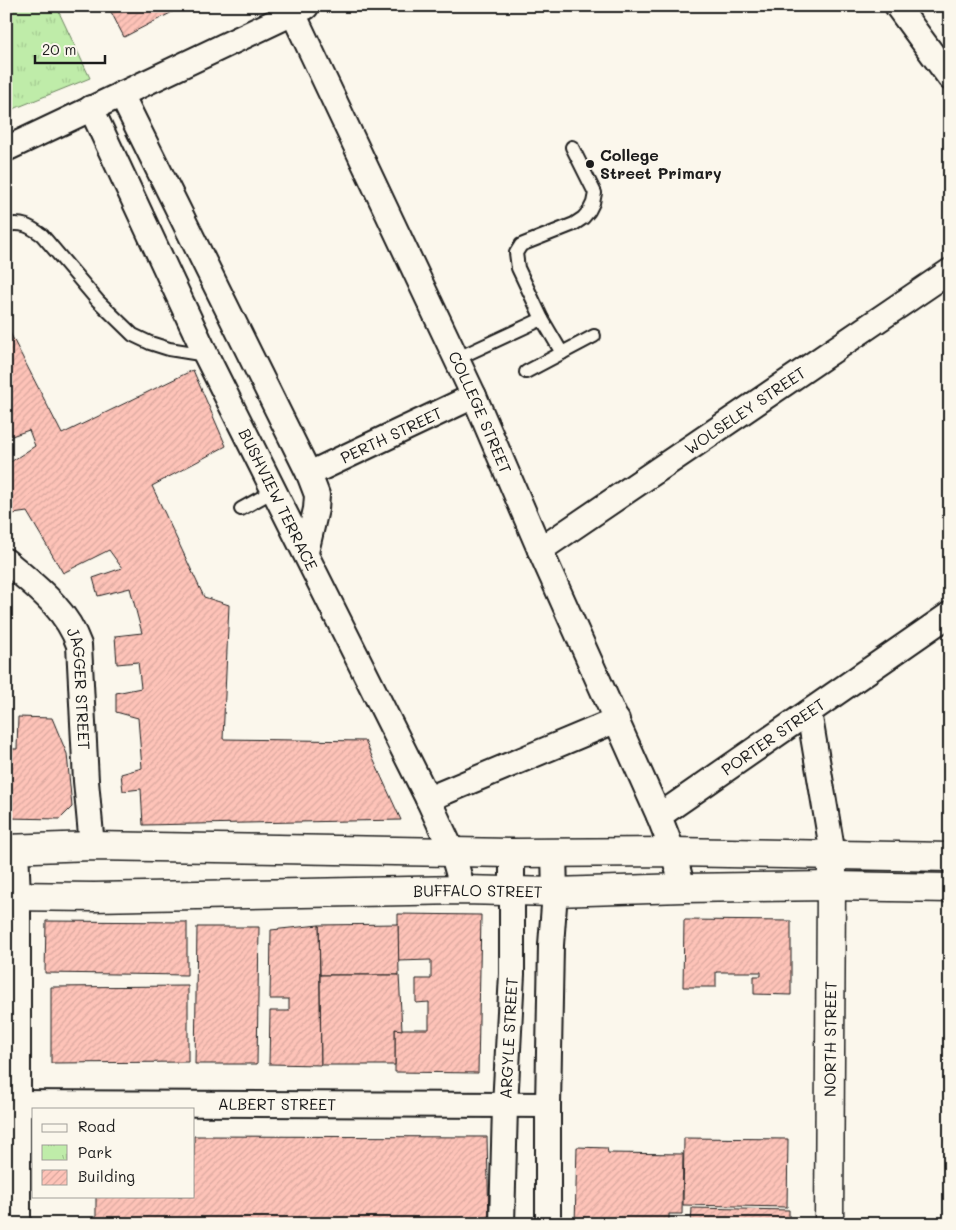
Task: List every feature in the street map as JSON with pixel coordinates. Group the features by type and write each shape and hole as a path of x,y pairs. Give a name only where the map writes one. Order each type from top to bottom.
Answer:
{"main road":[{"path":"11,849 92,846 512,853 674,852 950,857"},
{"name":"NORTH STREET","path":"829,1224 831,886 833,855"},
{"name":"BUFFALO STREET","path":"12,896 463,890 555,892 831,886 950,888"}],"street":[{"path":"897,6 950,78"},
{"path":"6,149 297,9"},
{"name":"COLLEGE STREET","path":"297,9 474,396 540,550 659,816"},
{"path":"121,94 309,474 317,494 316,509 306,552"},
{"name":"BUSHVIEW TERRACE","path":"91,108 206,355 428,799 452,852 463,890"},
{"name":"WOLSELEY STREET","path":"540,550 950,271"},
{"name":"PERTH STREET","path":"309,474 474,396"},
{"name":"JAGGER STREET","path":"6,561 52,600 74,630 80,645 86,781 92,846"},
{"name":"PORTER STREET","path":"659,816 950,614"},
{"path":"810,712 833,855"},
{"path":"428,799 616,720"},
{"path":"659,816 674,852 682,888"},
{"path":"11,849 12,1103 18,1224"},
{"name":"ARGYLE STREET","path":"502,1224 505,1106 512,974 512,853"},
{"path":"548,1224 548,1105 551,946 555,892 554,853"},
{"name":"ALBERT STREET","path":"12,1103 548,1105"}],"lane":[{"path":"562,353 542,319 518,268 516,253 521,245 574,224 589,211 595,193 572,147"},
{"path":"6,225 18,223 31,227 42,235 98,300 133,335 169,349 206,355"},
{"path":"456,359 542,319"},
{"path":"526,372 594,336"},
{"path":"240,509 275,490"}],"green space":[{"path":"6,6 56,6 90,78 6,112"}],"building":[{"path":"108,6 184,6 124,37"},
{"path":"6,325 62,434 193,370 226,446 152,486 204,597 229,605 223,739 365,741 401,820 143,825 141,789 123,791 121,774 142,768 138,718 116,712 116,693 141,688 138,662 117,664 115,636 142,633 130,588 98,596 93,578 122,568 109,550 63,573 27,512 6,515 6,465 35,446 29,430 6,438"},
{"path":"18,717 52,718 67,754 72,807 60,819 6,818 6,749 17,749"},
{"path":"398,914 481,915 478,1073 395,1072 395,1029 429,1029 429,1002 416,1003 416,979 431,979 431,960 398,961"},
{"path":"684,920 791,921 791,995 754,994 754,976 761,976 761,972 716,972 716,987 683,987"},
{"path":"46,921 187,922 187,975 45,973"},
{"path":"398,924 399,975 320,975 319,925"},
{"path":"319,925 321,1065 269,1064 270,1011 289,1011 289,999 270,999 271,930"},
{"path":"197,927 259,927 257,1064 195,1064"},
{"path":"320,975 399,975 402,1030 395,1029 395,1065 321,1065"},
{"path":"188,986 188,1062 51,1063 51,987"},
{"path":"195,1136 487,1137 489,1224 96,1224 96,1198 195,1198"},
{"path":"684,1138 788,1139 787,1207 683,1205"},
{"path":"577,1147 607,1148 608,1153 683,1154 682,1214 669,1214 669,1224 575,1224"},
{"path":"692,1208 789,1210 789,1224 691,1224"}],"place":[{"name":"College Street Primary","path":"590,164"}]}
